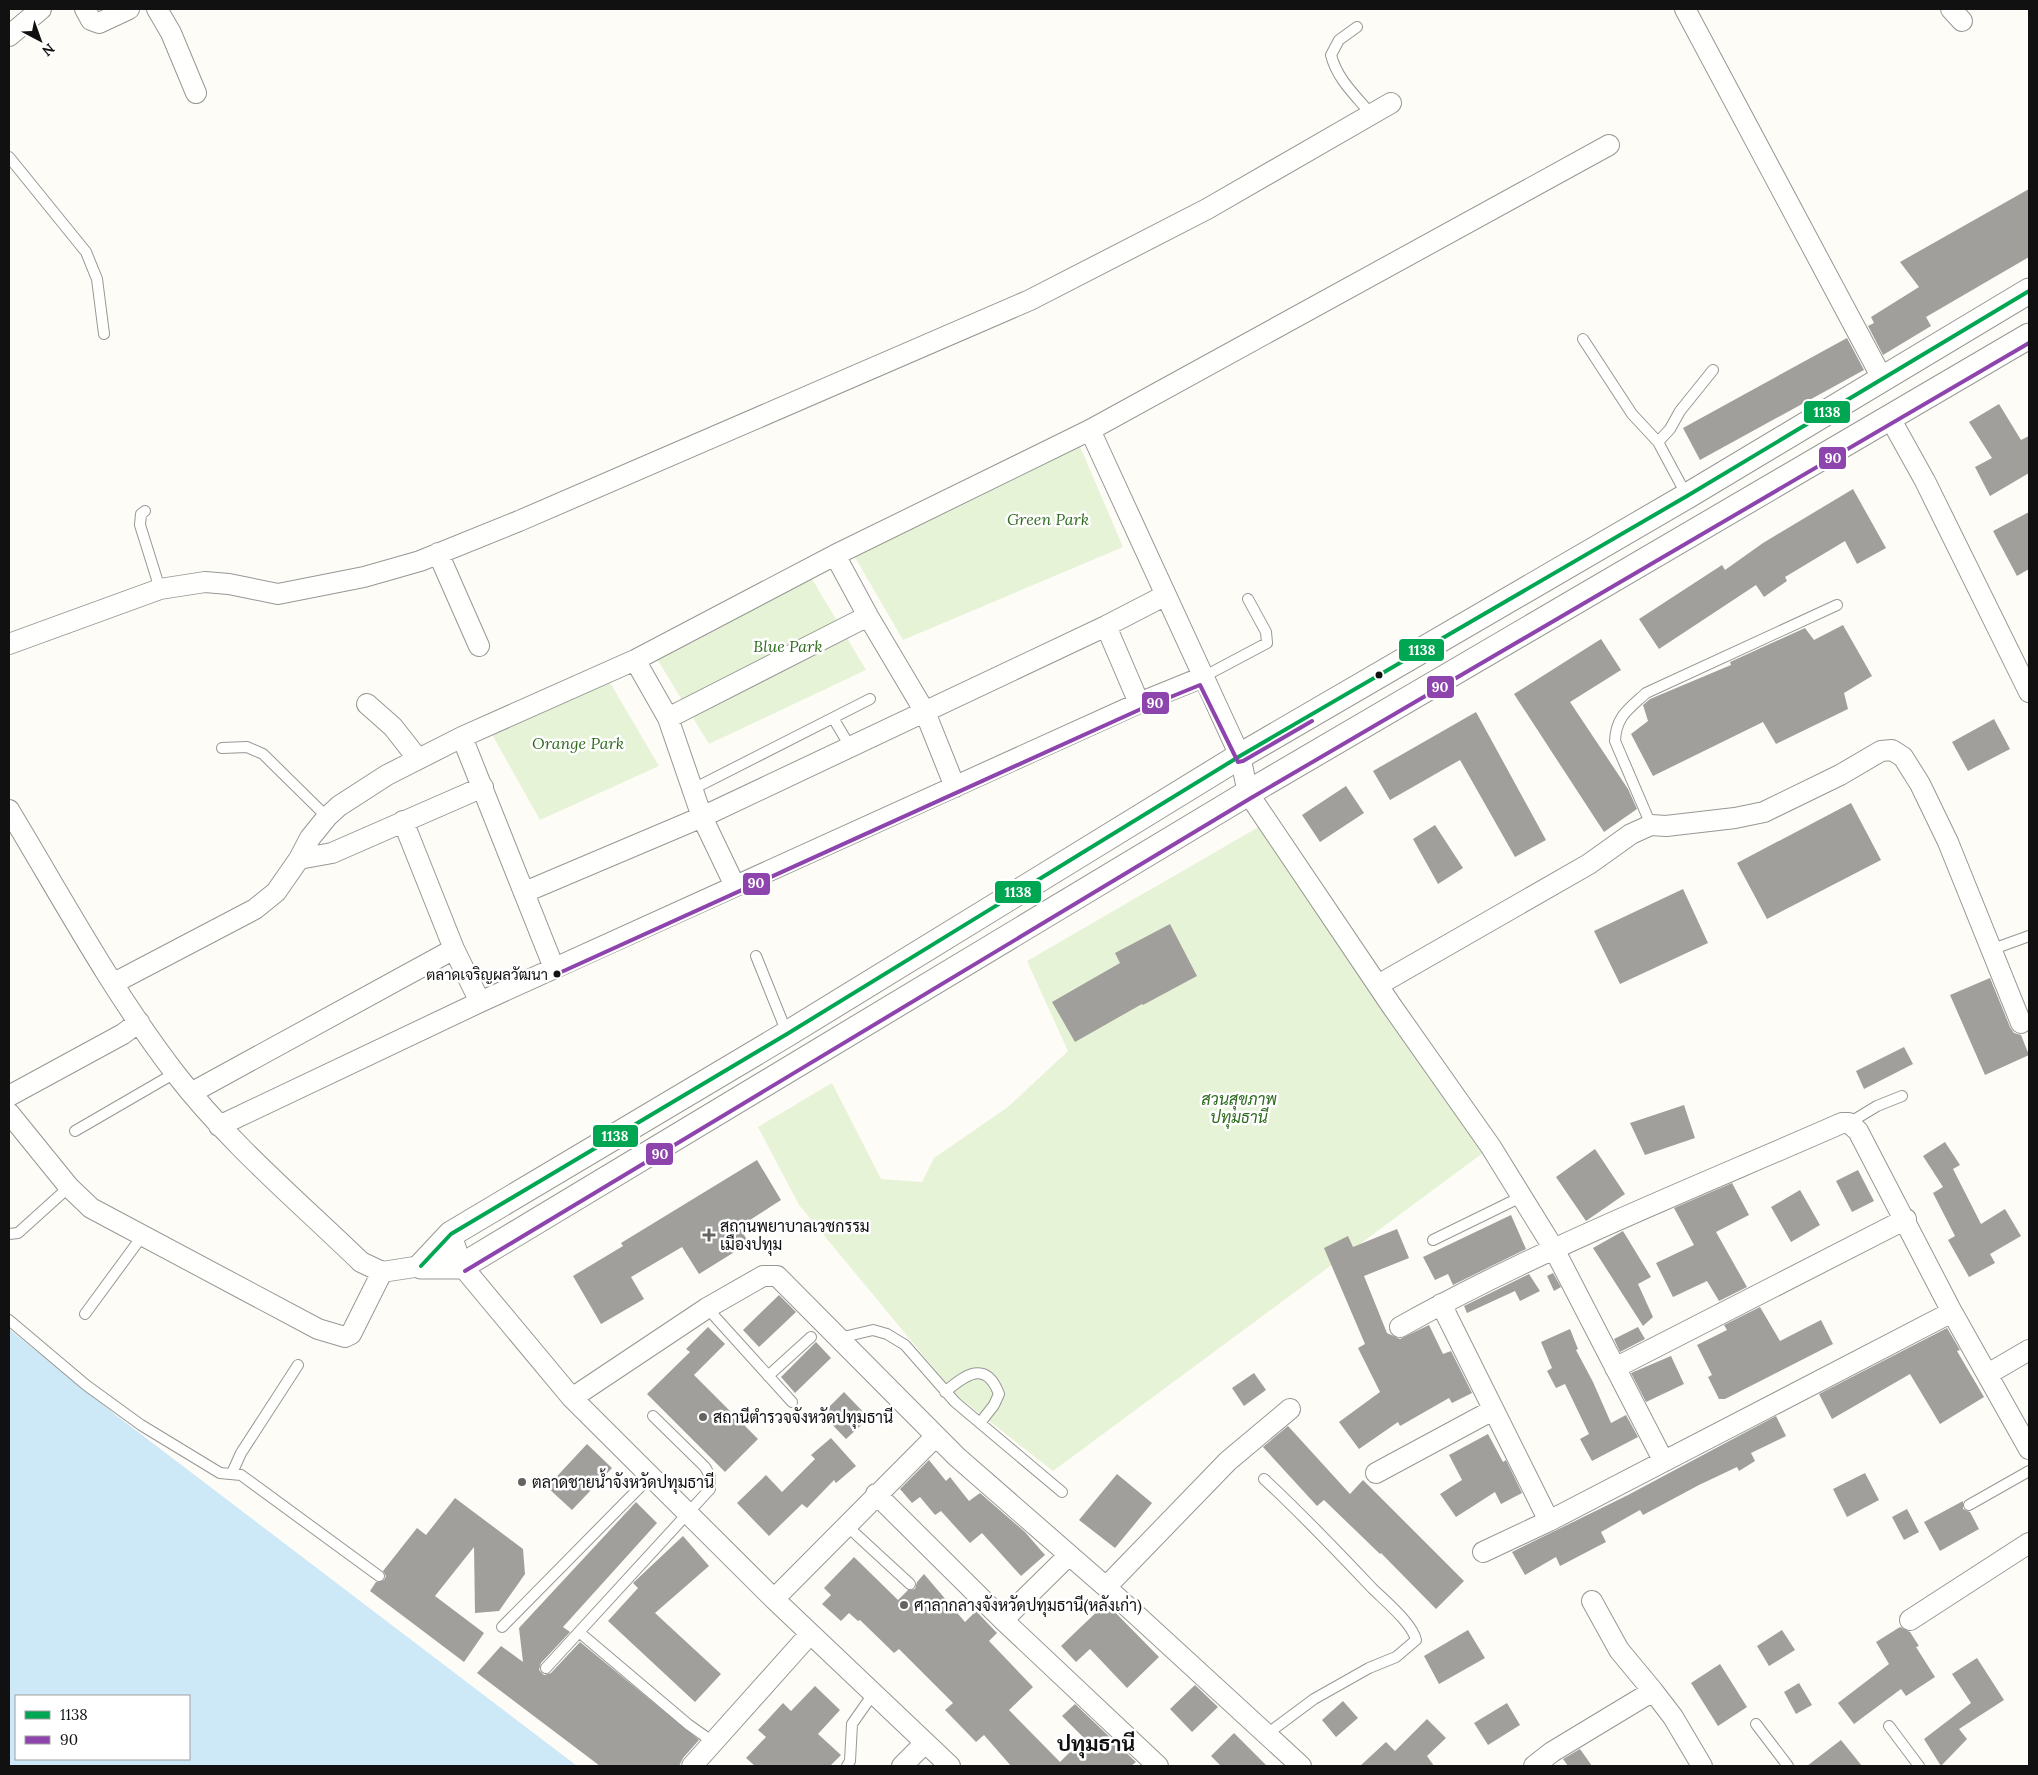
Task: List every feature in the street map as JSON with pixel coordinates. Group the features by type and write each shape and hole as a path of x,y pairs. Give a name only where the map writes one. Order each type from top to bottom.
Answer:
{"street":[{"path":"9,36 41,9"},
{"path":"85,9 91,20 99,23 129,9"},
{"path":"157,9 171,33 196,92"},
{"path":"1685,9 1882,378"},
{"path":"9,644 160,589 205,582 229,584 278,594 364,577 438,554 1030,300 1208,209 1391,103"},
{"path":"114,983 255,909 276,892 299,859 310,838 327,817 339,806 387,774 635,660 835,555 1090,430 1609,145"},
{"path":"422,1266 451,1234 787,1034 1240,756 1687,496 2029,291"},
{"path":"9,810 138,1022 175,1073 219,1126 361,1262 382,1272 422,1266 462,1266 1248,793 2029,336"},
{"path":"1890,418 1925,481 2029,692"},
{"path":"1090,430 1240,756 1248,793 1491,1147 1522,1196 1554,1249 1663,1460"},
{"path":"438,554 479,646"},
{"path":"835,555 868,616 925,712 955,787"},
{"path":"525,892 702,817 851,748 1106,626 1166,595"},
{"path":"668,718 868,616"},
{"path":"1106,626 1138,703"},
{"path":"635,660 668,718 702,817 735,886"},
{"path":"219,1126 554,968 1138,703 1203,677"},
{"path":"367,704 393,728 418,759"},
{"path":"462,738 484,787 554,968"},
{"path":"1378,985 1588,864 1631,834 1651,825 1666,826 1735,818 1764,812 1840,775 1881,751 1892,750 1903,756 1920,784 1948,842 1993,949 2021,1023"},
{"path":"299,859 332,853 484,787"},
{"path":"403,821 454,949 480,1002"},
{"path":"191,1092 454,949"},
{"path":"9,1096 124,1034 138,1022"},
{"path":"9,1113 69,1187 91,1208 318,1329 345,1337 354,1329 382,1272"},
{"path":"1400,1327 1441,1304 1554,1249 1842,1123 1849,1123 1858,1131 1906,1219 1952,1312 2029,1449"},
{"path":"1615,1368 1906,1219"},
{"path":"451,1234 462,1266 572,1398 774,1599 924,1744 950,1766"},
{"path":"572,1398 707,1308 763,1276 772,1274 782,1279 957,1457 1106,1587 1302,1766"},
{"path":"1441,1304 1549,1521"},
{"path":"1483,1552 1549,1521 1663,1460 1952,1312"},
{"path":"1988,1374 2029,1350"},
{"path":"1106,1587 1228,1461 1290,1409"},
{"path":"1376,1473 1493,1410"},
{"path":"774,1599 876,1494 936,1436"},
{"path":"876,1494 1003,1620 1158,1766"},
{"path":"1910,1620 2029,1543"},
{"path":"1003,1620 1069,1555"},
{"path":"1592,1601 1619,1650 1673,1717 1702,1766"},
{"path":"692,1766 810,1634"},
{"path":"1534,1766 1557,1759 1653,1691"},
{"path":"902,1766 924,1744"}],"lane":[{"path":"1357,27 1339,40 1331,54 1335,68 1342,80 1371,114"},
{"path":"9,156 86,252 98,279 104,334"},
{"path":"1583,339 1632,414 1658,442 1687,496"},
{"path":"1658,442 1670,429 1680,411 1713,370"},
{"path":"145,511 141,514 140,524 160,589"},
{"path":"1203,677 1267,643 1266,632 1248,599"},
{"path":"1651,825 1615,741 1615,726 1624,713 1646,693 1837,605"},
{"path":"693,789 870,699"},
{"path":"833,718 851,748"},
{"path":"222,748 246,747 263,754 327,817"},
{"path":"1993,949 2029,936"},
{"path":"756,956 787,1034"},
{"path":"75,1131 175,1073"},
{"path":"1849,1123 1877,1106 1902,1096"},
{"path":"9,1234 18,1233 69,1187"},
{"path":"1433,1240 1522,1196"},
{"path":"85,1314 143,1235"},
{"path":"707,1308 792,1402"},
{"path":"9,1320 86,1385 140,1425 220,1473 241,1475 379,1576"},
{"path":"839,1338 873,1330 887,1334 905,1346 945,1392 980,1424 1062,1492"},
{"path":"768,1376 811,1337"},
{"path":"232,1473 241,1453 298,1366"},
{"path":"945,1392 964,1376 976,1373 987,1375 995,1384 999,1394 994,1406 980,1424"},
{"path":"546,1668 710,1488 710,1476 705,1467 653,1416"},
{"path":"1969,1505 2029,1471"},
{"path":"502,1627 651,1476"},
{"path":"1264,1479 1311,1523 1397,1613 1415,1634 1416,1640 1396,1657 1368,1668 1314,1699 1268,1734"},
{"path":"847,1526 910,1584"},
{"path":"579,1632 689,1725 713,1742"},
{"path":"847,1766 850,1761 852,1724 873,1694"},
{"path":"1756,1724 1788,1766"},
{"path":"1889,1726 1918,1766"}],"green space":[{"name":"Green Park","path":"1079,444 1123,547 903,640 849,547"},
{"name":"Blue Park","path":"808,572 866,670 709,744 654,654"},
{"name":"Orange Park","path":"602,669 659,766 540,820 489,729"},
{"name":"สวนสุขภาพ ปทุมธานี","path":"1262,825 1487,1150 1053,1471 956,1395 799,1205 758,1127 832,1083 881,1179 922,1182 934,1158 1008,1107 1068,1051 1027,961"}],"water":[{"path":"9,1329 117,1416 577,1766 9,1766"}],"building":[{"path":"2029,189 2029,257 1926,317 1931,326 1883,355 1868,326 1874,323 1871,317 1919,287 1900,262"},
{"path":"1847,338 1864,370 1700,460 1683,428"},
{"path":"1999,404 2021,440 2029,436 2029,473 1990,496 1975,467 1992,458 1969,422"},
{"path":"1853,489 1886,548 1857,564 1845,541 1785,577 1787,581 1764,597 1756,585 1659,649 1639,619 1722,565 1725,570 1763,543"},
{"path":"2029,512 2029,569 2017,576 1993,531"},
{"path":"1843,625 1872,676 1844,693 1848,709 1776,744 1763,722 1653,776 1631,734 1648,721 1643,705 1650,699 1731,665 1730,662 1805,628 1814,640"},
{"path":"1601,639 1621,670 1570,702 1628,789 1637,809 1604,832 1514,694"},
{"path":"1476,712 1546,840 1515,857 1460,760 1390,800 1373,771"},
{"path":"1994,719 2010,749 1968,771 1952,742"},
{"path":"1346,786 1364,813 1320,842 1302,815"},
{"path":"1851,803 1881,860 1767,919 1737,863"},
{"path":"1435,825 1463,868 1438,884 1413,839"},
{"path":"1683,889 1708,943 1620,984 1594,931"},
{"path":"1170,924 1197,976 1142,1004 1075,1042 1052,1002 1120,963 1115,953"},
{"path":"1990,978 2010,1027 2014,1033 2021,1035 2029,1055 1985,1075 1950,995"},
{"path":"1904,1047 1913,1064 1864,1089 1856,1071"},
{"path":"1684,1105 1695,1138 1645,1155 1630,1123"},
{"path":"1945,1142 1960,1165 1953,1169 1981,1224 2005,1209 2021,1236 1990,1254 1995,1263 1969,1277 1948,1240 1955,1236 1933,1193 1943,1187 1923,1156"},
{"path":"1595,1149 1625,1194 1586,1221 1556,1177"},
{"path":"757,1160 781,1200 739,1227 749,1243 699,1274 682,1247 631,1277 644,1299 601,1324 573,1276 623,1246 621,1243"},
{"path":"1858,1170 1874,1201 1852,1212 1836,1181"},
{"path":"1732,1183 1749,1215 1716,1232 1747,1287 1719,1301 1707,1281 1673,1297 1656,1263 1694,1245 1674,1208"},
{"path":"1800,1190 1820,1225 1791,1242 1771,1207"},
{"path":"1511,1215 1526,1249 1453,1285 1448,1274 1435,1280 1423,1257"},
{"path":"1397,1229 1409,1258 1364,1276 1387,1333 1400,1339 1429,1325 1443,1354 1451,1351 1472,1393 1452,1403 1449,1398 1400,1426 1398,1422 1359,1449 1339,1422 1380,1392 1358,1348 1365,1344 1324,1248 1348,1236 1353,1247"},
{"path":"1623,1231 1651,1277 1638,1284 1653,1317 1643,1326 1593,1248"},
{"path":"1553,1273 1561,1287 1554,1291 1547,1276"},
{"path":"1529,1274 1540,1291 1520,1301 1515,1291 1467,1313 1464,1306"},
{"path":"779,1295 796,1312 759,1347 743,1330"},
{"path":"1760,1307 1780,1341 1821,1320 1833,1344 1725,1399 1719,1399 1708,1377 1712,1375 1697,1345 1727,1330 1724,1325"},
{"name":"สถานีตำรวจจังหวัดปทุมธานี","path":"708,1327 725,1344 694,1375 758,1439 725,1472 647,1394 690,1352 686,1349"},
{"path":"1638,1327 1645,1339 1620,1352 1614,1339"},
{"path":"1947,1328 1960,1350 1957,1351 1984,1397 1940,1424 1910,1374 1832,1419 1819,1394"},
{"path":"1570,1329 1578,1349 1576,1350 1611,1423 1626,1415 1638,1437 1592,1461 1580,1439 1589,1434 1565,1384 1556,1388 1547,1371 1552,1368 1541,1342"},
{"path":"816,1342 831,1358 795,1393 781,1377"},
{"path":"1671,1356 1684,1384 1646,1402 1631,1373"},
{"path":"1254,1373 1266,1390 1244,1406 1232,1388"},
{"path":"844,1392 869,1418 846,1439 822,1414"},
{"path":"1776,1416 1786,1436 1751,1453 1755,1461 1739,1471 1737,1467 1699,1485 1643,1515 1640,1510 1601,1532 1606,1542 1560,1566 1556,1557 1525,1575 1512,1552 1628,1495"},
{"path":"1288,1426 1350,1494 1363,1480 1464,1581 1436,1609 1381,1553 1324,1500 1317,1506 1263,1447"},
{"path":"1488,1434 1503,1462 1506,1460 1522,1493 1501,1504 1495,1492 1456,1517 1440,1494 1462,1480 1449,1455"},
{"path":"831,1438 856,1466 836,1483 834,1480 807,1508 802,1504 769,1536 737,1503 766,1475 782,1492 815,1459 811,1455"},
{"path":"587,1444 612,1468 572,1510 547,1487"},
{"path":"929,1460 946,1481 950,1477 969,1501 980,1493 1025,1532 1045,1555 1021,1576 982,1533 970,1543 941,1511 935,1515 920,1497 912,1503 900,1489"},
{"path":"1865,1473 1879,1500 1847,1517 1833,1489"},
{"path":"1117,1474 1152,1503 1115,1548 1079,1520"},
{"path":"455,1498 523,1549 525,1574 499,1611 475,1613 474,1547 435,1596 484,1633 464,1662 370,1591 376,1582 384,1580 386,1576 383,1571 417,1528 426,1535"},
{"path":"1963,1501 1963,1509 1970,1512 1979,1529 1940,1551 1924,1522"},
{"path":"636,1502 657,1523 563,1627 570,1632 541,1663 539,1670 544,1675 551,1673 580,1642 699,1740 683,1758 679,1766 600,1766 477,1673 501,1646 523,1662 519,1628"},
{"path":"1907,1509 1919,1532 1904,1540 1892,1517"},
{"path":"683,1536 709,1566 655,1613 721,1674 695,1702 608,1621 638,1588 633,1583"},
{"path":"854,1557 898,1600 908,1590 915,1589 917,1582 924,1574 965,1622 976,1611 997,1633 989,1641 1033,1687 1009,1710 1060,1762 1084,1738 1062,1716 1075,1704 1136,1762 1131,1766 1011,1766 984,1735 976,1742 945,1710 953,1703 899,1649 894,1653 860,1620 858,1621 849,1613 841,1621 822,1604 831,1595 824,1588"},
{"path":"1106,1603 1159,1657 1127,1688 1090,1649 1076,1662 1061,1646"},
{"path":"1900,1627 1910,1632 1919,1646 1916,1647 1935,1677 1906,1696 1901,1689 1854,1724 1838,1703 1889,1664 1876,1642"},
{"path":"1468,1630 1485,1658 1439,1684 1424,1656"},
{"path":"1782,1630 1795,1650 1769,1666 1757,1646"},
{"path":"1977,1658 2004,1700 1959,1729 1967,1739 1941,1766 1924,1739 1971,1703 1952,1674"},
{"path":"1720,1664 1747,1707 1718,1726 1691,1683"},
{"path":"1799,1683 1812,1705 1796,1714 1784,1692"},
{"path":"1195,1685 1218,1707 1192,1732 1170,1709"},
{"path":"815,1686 840,1710 818,1734 841,1755 830,1766 755,1766 746,1758 766,1737 758,1730 783,1703 791,1711"},
{"path":"1343,1701 1358,1718 1336,1737 1322,1720"},
{"path":"1507,1703 1520,1725 1488,1745 1474,1723"},
{"path":"1427,1719 1446,1738 1427,1756 1434,1766 1360,1766 1386,1742 1395,1751"},
{"path":"1234,1733 1267,1766 1221,1766 1211,1756"},
{"path":"1841,1740 1862,1766 1807,1766"},
{"path":"1580,1749 1592,1766 1568,1766 1563,1759"}],"transit line":[{"name":"1138","path":"421,1266 451,1234 787,1034 1240,756 1687,496 2029,291"},
{"name":"90","path":"465,1271 1251,798 2029,343"},
{"name":"90","path":"557,974 1141,709 1200,685 1238,762 1243,761 1312,721"}],"place":[{"name":"ตลาดเจริญผลวัฒนา","path":"557,974"},
{"name":"สถานพยาบาลเวชกรรม เมืองปทุม","path":"709,1235"},
{"name":"สถานีตำรวจจังหวัดปทุมธานี","path":"703,1417"},
{"name":"ตลาดชายน้ำจังหวัดปทุมธานี","path":"522,1482"},
{"name":"ศาลากลางจังหวัดปทุมธานี(หลังเก่า)","path":"904,1605"}],"district":[{"name":"ปทุมธานี","path":"1096,1744"}]}
